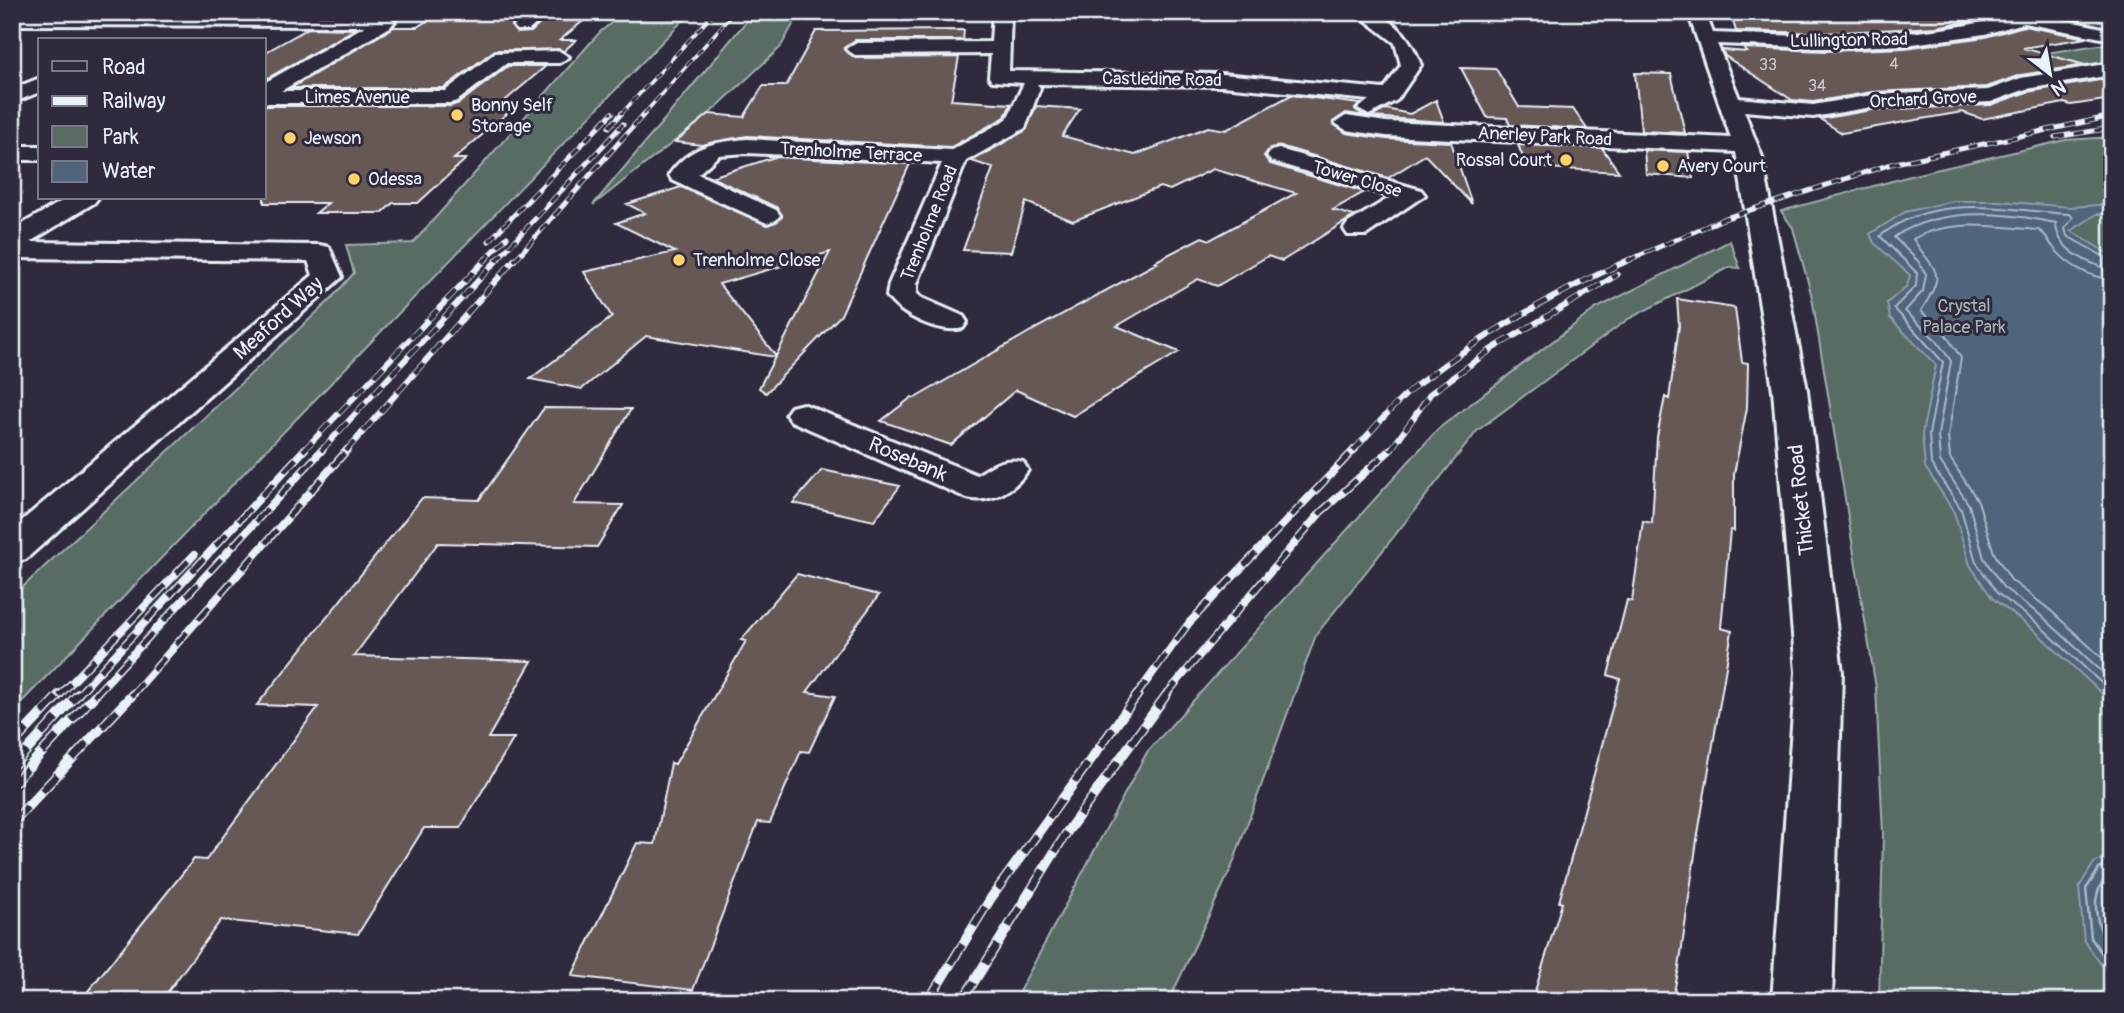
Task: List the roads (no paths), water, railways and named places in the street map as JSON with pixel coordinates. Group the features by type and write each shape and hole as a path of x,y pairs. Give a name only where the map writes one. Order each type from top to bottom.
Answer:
{"street":[{"path":"66,20 85,12"},
{"path":"266,91 404,12"},
{"path":"523,26 542,12"},
{"name":"Castledine Road","path":"1002,12 998,48 999,77 1222,80 1390,96"},
{"path":"1363,12 1403,41 1411,65 1390,96"},
{"name":"Thicket Road","path":"1696,12 1704,38 1733,104 1750,157 1790,390 1819,671 1802,1001"},
{"path":"2019,15 2112,35"},
{"name":"Lullington Road","path":"1704,38 1846,44 1888,42 1953,35 2019,15"},
{"path":"137,38 178,19"},
{"path":"12,27 21,20 386,21"},
{"path":"855,49 998,48"},
{"name":"Limes Avenue","path":"266,97 450,97 502,57 559,57"},
{"name":"Orchard Grove","path":"1733,104 1812,111 1872,101 1991,96 2021,84 2112,69"},
{"path":"12,97 38,85"},
{"name":"Trenholme Road","path":"952,322 911,304 902,296 902,285 956,157 1017,123 1030,88"},
{"name":"Anerley Park Road","path":"1390,96 1346,123 1386,129 1744,145"},
{"name":"Trenholme Terrace","path":"767,215 681,175 713,149 747,146 956,157"},
{"path":"12,153 38,153"},
{"name":"Tower Close","path":"1279,156 1412,195 1357,229"},
{"path":"12,241 82,200"},
{"name":"Meaford Way","path":"12,250 318,253 328,277 12,550"},
{"name":"Rosebank","path":"803,414 980,490 1010,471"}],"water":[{"path":"1953,201 1999,201 2070,207 2112,204 2112,214 2097,214 2071,231 2112,256 2112,703 2034,630 1992,598 1970,565 1954,512 1925,467 1922,434 1936,365 1890,318 1887,303 1907,286 1910,275 1874,243 1870,234 1905,212"},
{"path":"2112,855 2112,979 2084,941 2079,887 2094,863"}],"railway":[{"path":"621,114 715,12"},
{"path":"644,114 734,12"},
{"path":"489,241 612,113"},
{"path":"609,127 622,113"},
{"path":"514,261 645,113"},
{"path":"1627,261 1723,219 1891,164 2112,116"},
{"path":"496,261 623,124"},
{"path":"2055,137 2112,128"},
{"path":"484,261 507,237"},
{"path":"303,451 486,259"},
{"path":"321,451 498,259"},
{"path":"346,451 515,259"},
{"path":"1353,451 1392,408 1442,366 1547,300 1631,259"},
{"path":"1390,451 1431,393 1492,349 1617,275"},
{"path":"77,696 305,449"},
{"path":"94,696 323,449"},
{"path":"131,696 348,449"},
{"path":"1136,696 1189,623 1355,449"},
{"path":"1165,696 1321,512 1391,449"},
{"path":"59,696 194,555"},
{"path":"12,745 60,694"},
{"path":"12,767 78,694"},
{"path":"12,785 96,694"},
{"path":"12,823 133,694"},
{"path":"928,1001 991,898 1138,694"},
{"path":"962,1001 1067,832 1167,694"}],"place":[{"name":"Bonny Self Storage","path":"457,115"},
{"name":"Jewson","path":"290,138"},
{"name":"Rossal Court","path":"1566,160"},
{"name":"Avery Court","path":"1663,166"},
{"name":"Odessa","path":"354,179"},
{"name":"Trenholme Close","path":"679,260"}],"park label":[{"name":"Crystal Palace Park","path":"1964,316"}]}
